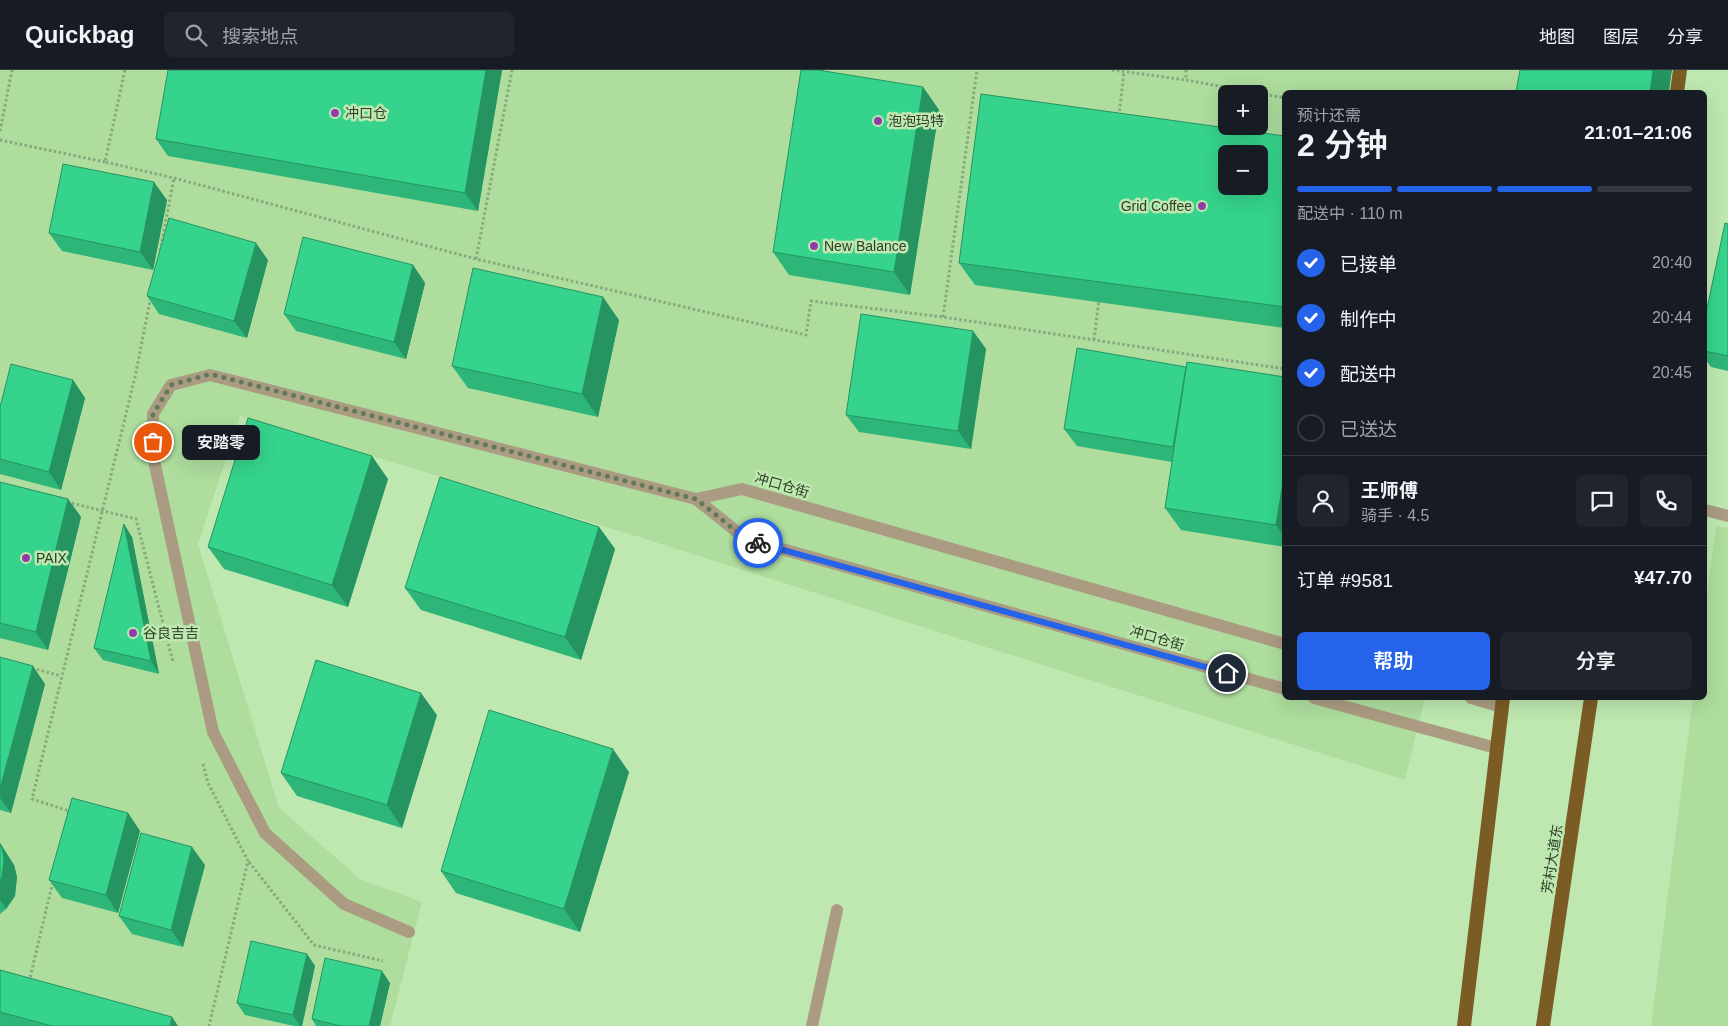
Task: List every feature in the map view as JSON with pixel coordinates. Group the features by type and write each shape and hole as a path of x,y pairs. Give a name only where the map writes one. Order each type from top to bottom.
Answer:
{"highway":[{"path":"1677,90 1680,70"},
{"name":"芳村大道东","path":"1543,1026 1591,700"},
{"path":"1464,1026 1503,702"}],"street":[{"path":"409,932 344,904 265,833 213,732 153,456 153,414 171,385 210,374 696,499"},
{"name":"冲口仓街","path":"696,499 742,489 1282,643"},
{"name":"冲口仓街","path":"696,499 746,539 1282,688"},
{"path":"1707,511 1728,516"},
{"path":"1321,700 1496,748"},
{"path":"1488,700 1503,702"},
{"path":"812,1026 837,910"}],"path":[{"path":"0,131 12,70"},
{"path":"105,162 124,70"},
{"path":"476,259 512,70"},
{"path":"943,317 977,70"},
{"path":"1112,70 1186,80 1282,97"},
{"path":"1186,70 1186,80"},
{"path":"1119,122 1124,72"},
{"path":"0,103 6,104"},
{"path":"0,140 174,178 476,259 806,335 811,301 943,317 1282,370"},
{"path":"159,254 174,178"},
{"path":"1094,340 1100,290"},
{"path":"66,820 69,810 32,799 135,377 152,292"},
{"path":"65,501 136,519 173,663"},
{"path":"26,666 61,676"},
{"path":"200,756 208,783 248,861 314,945 383,961"},
{"path":"209,1026 248,861"},
{"path":"22,981 29,983 53,878"}],"shaded area":[{"path":"0,70 1522,70 1519,90 1282,90 1282,700 1425,700 1405,780 639,537 240,416 198,544 279,808 360,879 422,902 390,1026 0,1026"},
{"path":"1716,526 1728,528 1728,1026 1651,1026 1693,700 1707,700 1707,594"}],"building":[{"name":"冲口仓","path":"168,70 486,70 465,193 156,139"},
{"path":"801,70 818,70 923,87 894,272 773,252"},
{"path":"1520,70 1653,70 1650,90 1516,90"},
{"path":"981,94 1218,127 1218,135 1268,134 1282,136 1282,307 959,263"},
{"path":"63,164 154,182 140,252 49,233"},
{"path":"169,218 256,243 234,321 147,296"},
{"path":"1725,223 1728,224 1728,356 1707,351 1707,308"},
{"path":"303,237 413,265 394,342 284,314"},
{"path":"473,268 603,297 582,394 452,366"},
{"path":"861,314 973,331 958,431 846,415"},
{"path":"1077,348 1186,367 1173,447 1064,429"},
{"path":"1187,362 1282,377 1282,488 1276,525 1165,508"},
{"path":"11,364 73,380 49,472 0,459 0,407"},
{"path":"248,418 372,456 332,585 208,547"},
{"path":"440,477 599,527 565,637 405,588"},
{"path":"0,482 68,499 36,632 0,623"},
{"path":"124,524 151,661 94,648"},
{"path":"0,657 33,666 0,789"},
{"path":"316,660 421,693 387,805 281,773"},
{"path":"489,710 613,749 564,909 441,871"},
{"path":"72,798 128,813 106,895 49,880"},
{"path":"141,833 192,847 171,930 119,916"},
{"path":"0,845 4,859 0,881"},
{"path":"251,941 307,954 293,1015 237,1003"},
{"path":"325,958 382,971 369,1026 341,1026 312,1019"},
{"path":"0,970 172,1017 170,1026 52,1026 0,1012"}],"way so far":[{"path":"153,442 153,414 171,385 210,374 696,499 746,539 758,543"}],"place":[{"name":"冲口仓","path":"335,113"},
{"name":"泡泡玛特","path":"878,121"},
{"name":"Grid Coffee","path":"1202,206"},
{"name":"New Balance","path":"814,246"},
{"name":"安踏零","path":"153,442"},
{"name":"PAIX","path":"26,558"},
{"name":"谷良吉吉","path":"133,633"}],"route":[{"path":"758,543 1227,673"}]}
